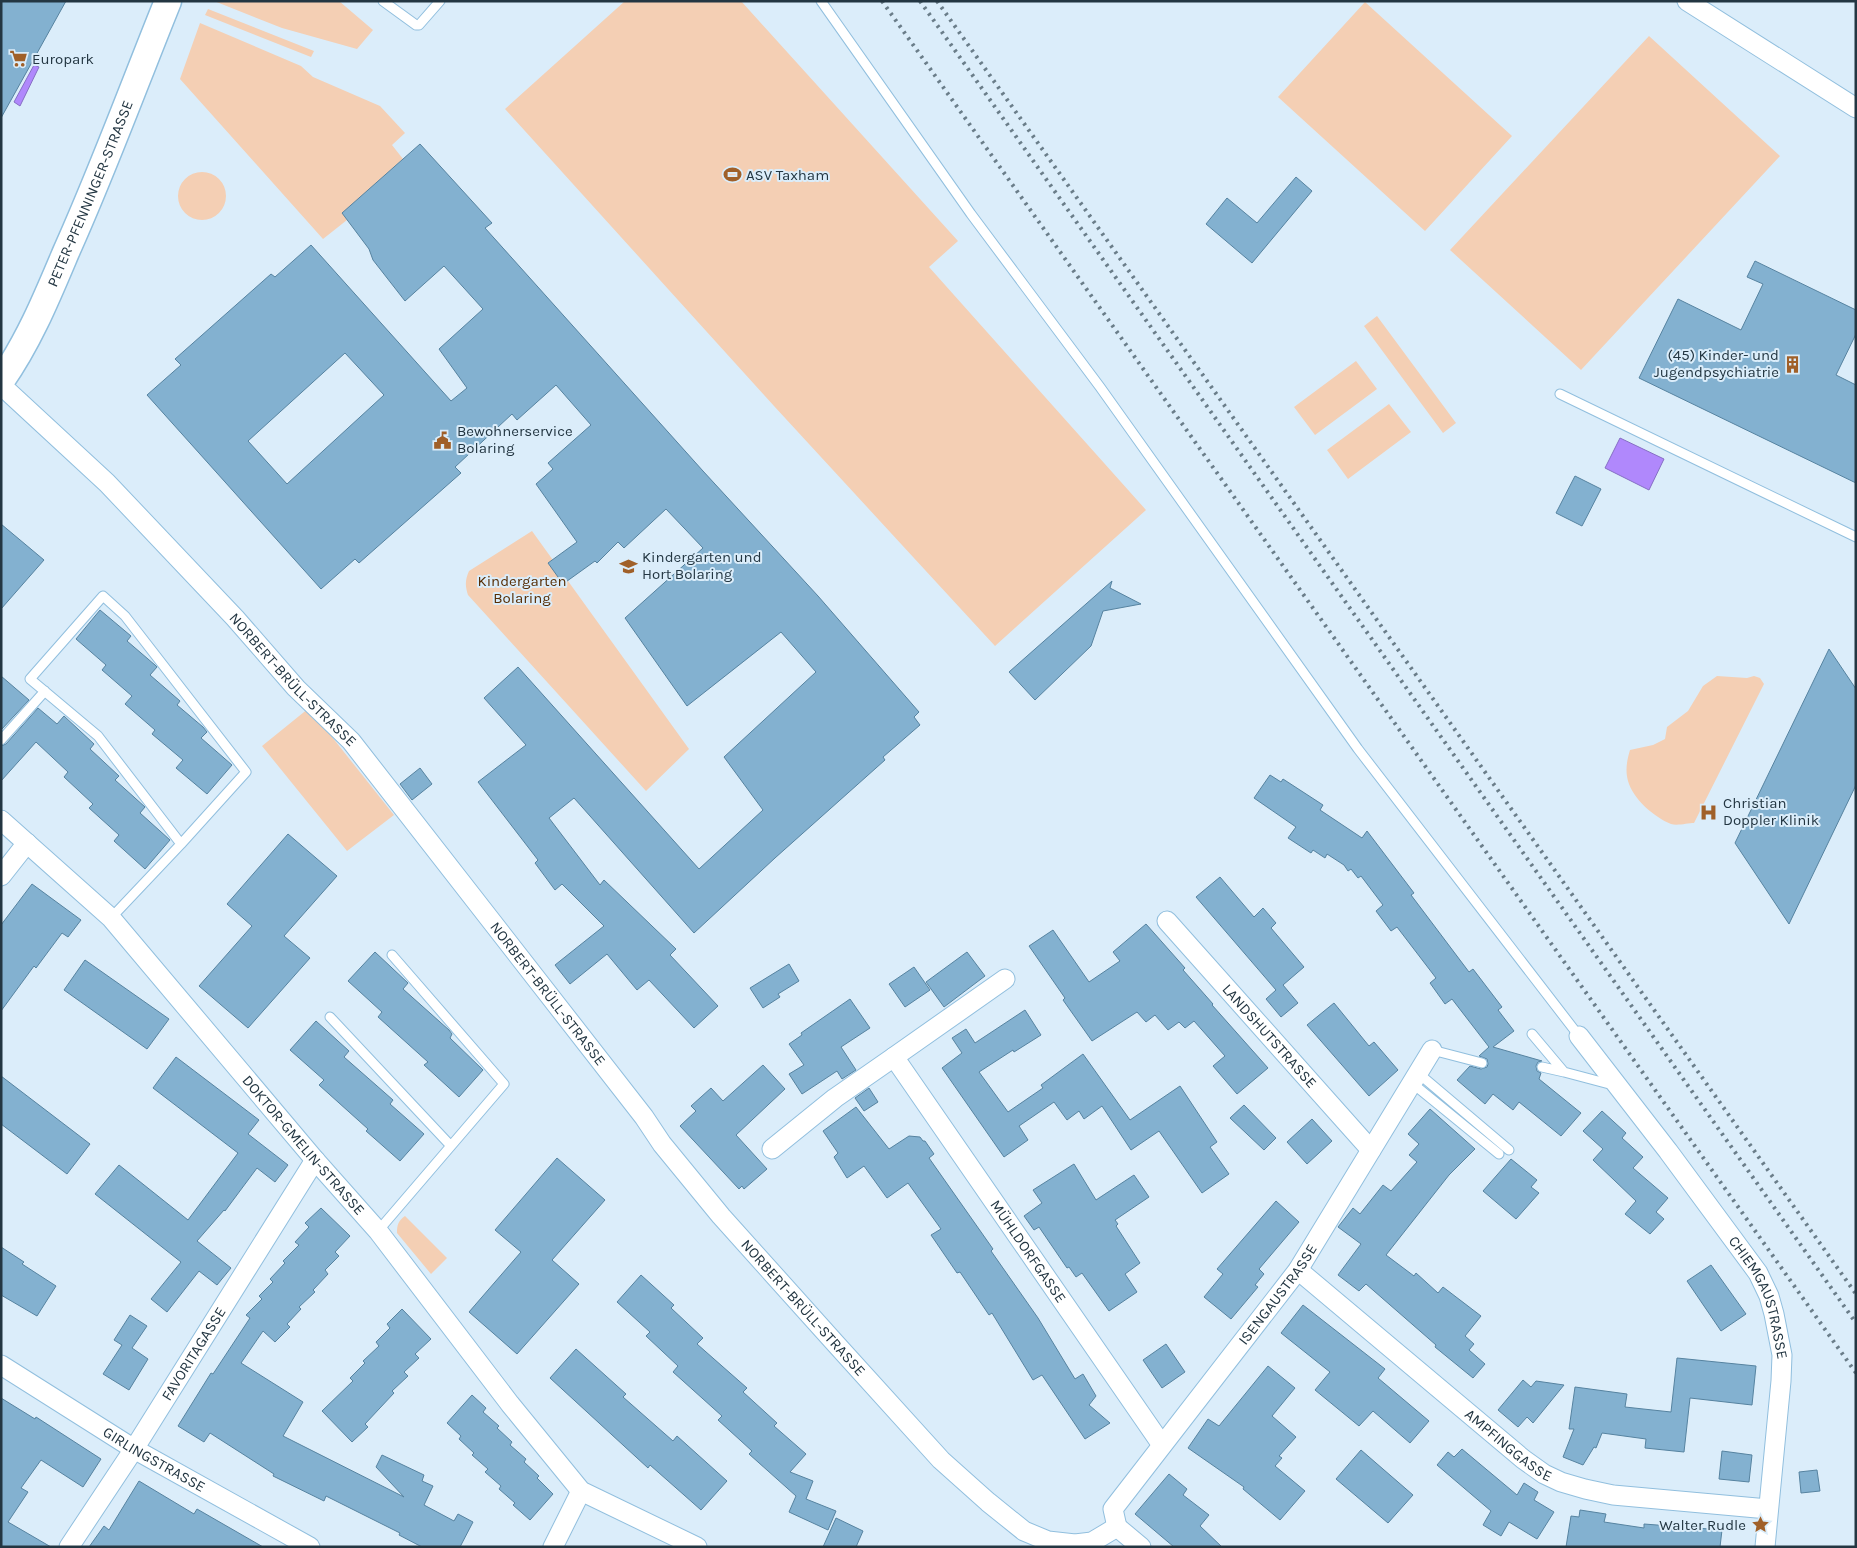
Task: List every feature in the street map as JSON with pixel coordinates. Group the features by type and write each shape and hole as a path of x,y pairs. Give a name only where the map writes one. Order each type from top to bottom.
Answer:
{"street":[{"name":"PETER-PFENNINGER-STRASSE","path":"1,383 15,361 36,320 81,220 168,1"},
{"path":"1687,1 1856,108"},
{"name":"NORBERT-BRÜLL-STRASSE","path":"1,383 107,483 235,618 296,688 351,741 644,1117 662,1144 721,1216 941,1460 1024,1531 1048,1541 1075,1544 1092,1542 1117,1526"},
{"name":"DOKTOR-GMELIN-STRASSE","path":"1,820 111,918 315,1160 378,1231 510,1404 581,1491 697,1547"},
{"path":"1,876 27,844"},
{"name":"LANDSHUTSTRASSE","path":"1167,921 1372,1150"},
{"path":"772,1149 835,1098 1005,978"},
{"name":"CHIEMGAUSTRASSE","path":"1579,1036 1668,1151 1758,1273 1769,1296 1782,1355 1765,1547"},
{"name":"ISENGAUSTRASSE","path":"1117,1526 1113,1509 1298,1270 1432,1050"},
{"name":"MÜHLDORFGASSE","path":"894,1057 1162,1445"},
{"name":"FAVORITAGASSE","path":"69,1547 134,1449 315,1160"},
{"name":"AMPFINGGASSE","path":"1298,1270 1523,1459 1544,1474 1577,1487 1613,1495 1768,1509"},
{"name":"GIRLINGSTRASSE","path":"1,1365 134,1449 310,1547"},
{"path":"553,1547 581,1491"},
{"path":"1117,1526 1141,1547"}],"lane":[{"path":"383,1 413,25 419,25 440,1"},
{"path":"820,1 971,214 1100,387 1358,750 1579,1036"},
{"path":"1560,394 1856,537"},
{"path":"111,918 181,844 246,772 125,616 103,596 30,679 98,736 181,844"},
{"path":"1,740 45,691"},
{"path":"378,1231 504,1084 392,955"},
{"path":"330,1017 451,1146"},
{"path":"1532,1034 1564,1072"},
{"path":"1432,1050 1482,1063"},
{"path":"1542,1067 1618,1087"},
{"path":"1415,1078 1510,1150"},
{"path":"1415,1078 1499,1154"}],"green space":[{"path":"214,1 339,1 373,30 357,49 282,28"},
{"path":"625,1 741,1 958,241 929,267 1146,510 995,646 505,109"},
{"path":"1365,2 1512,136 1425,231 1278,97"},
{"path":"208,9 314,51 311,57 205,15"},
{"path":"200,23 301,66 313,77 380,106 405,133 392,145 403,159 343,213 347,220 323,239 180,79"},
{"path":"1649,36 1780,156 1581,370 1450,250"},
{"path":"197,172 207,172 219,179 226,191 226,201 219,213 207,220 197,220 189,216 182,209 178,201 178,191 182,183 189,176"},
{"path":"1377,316 1456,423 1443,433 1364,326"},
{"path":"1356,361 1377,389 1315,435 1294,407"},
{"path":"1389,404 1411,432 1348,479 1327,450"},
{"name":"Kindergarten Bolaring","path":"532,531 689,749 646,791 468,595 466,583 469,571"},
{"path":"1717,676 1747,678 1754,676 1760,678 1764,684 1694,823 1671,824 1645,807 1634,794 1627,777 1627,761 1630,750 1653,745 1665,739 1667,727 1688,711 1703,686"},
{"path":"309,708 394,815 347,851 262,746"},
{"path":"405,1216 447,1258 431,1274 397,1233 398,1223"}],"shaded area":[{"path":"34,65 39,67 20,106 14,102"},
{"path":"1620,438 1664,459 1649,490 1605,468"}],"building":[{"name":"Europark","path":"1,1 66,1 1,118"},
{"path":"420,144 492,223 485,228 818,596 919,712 914,717 920,725 883,757 885,760 694,933 574,798 549,818 600,885 604,880 676,949 670,955 718,1006 694,1028 649,980 637,990 607,954 570,984 555,965 604,926 562,884 555,890 535,863 538,860 478,782 526,745 484,698 518,667 699,869 763,810 724,757 816,672 781,632 687,706 625,618 703,548 666,509 624,548 618,542 597,563 595,561 563,584 548,563 577,542 536,484 553,469 548,463 591,425 556,385 517,420 512,414 455,467 461,473 359,563 355,559 321,589 147,395 181,365 175,359 271,274 275,277 311,245 451,401 467,388 439,349 483,309 444,266 405,301 373,260 369,249 342,213","holes":["345,353 384,395 287,484 248,441"]},
{"path":"1296,177 1312,191 1252,263 1206,224 1227,198 1257,223"},
{"name":"(45) Kinder- und Jugendpsychiatrie","path":"1755,261 1856,310 1856,334 1836,375 1856,385 1856,483 1639,378 1678,299 1741,330 1763,284 1747,277"},
{"path":"1575,476 1601,489 1582,526 1556,513"},
{"path":"1,524 44,560 1,609"},
{"path":"1112,581 1110,588 1141,604 1103,611 1091,646 1035,700 1009,672"},
{"path":"100,610 131,636 127,641 157,667 150,675 180,701 177,705 203,727 207,732 201,738 232,765 207,794 176,768 183,760 152,734 155,730 125,704 132,696 102,670 106,665 76,639"},
{"path":"1829,649 1856,689 1856,785 1789,924 1735,843"},
{"path":"1,676 29,700 1,730"},
{"path":"38,708 57,724 64,716 94,744 90,749 119,776 115,780 145,807 140,813 170,840 145,869 114,841 119,835 89,808 93,804 64,777 68,772 36,742 1,781 1,746 6,744"},
{"path":"420,768 432,784 412,800 400,784"},
{"path":"1270,775 1281,782 1283,779 1323,805 1320,810 1362,838 1367,831 1414,893 1411,895 1469,972 1473,969 1502,1007 1498,1010 1514,1031 1493,1047 1542,1061 1538,1062 1536,1066 1537,1071 1541,1073 1539,1079 1581,1113 1561,1136 1519,1102 1513,1110 1493,1094 1485,1104 1457,1080 1470,1066 1481,1069 1487,1067 1487,1059 1479,1056 1489,1047 1452,999 1445,1004 1430,983 1436,978 1397,927 1391,931 1376,911 1383,905 1361,876 1358,878 1351,869 1348,871 1344,865 1327,854 1325,858 1313,850 1311,853 1288,838 1296,827 1254,798"},
{"path":"288,834 337,876 284,936 310,958 248,1028 199,986 252,926 227,904"},
{"path":"1220,877 1254,917 1263,908 1276,923 1271,928 1304,967 1283,985 1298,1003 1281,1017 1266,999 1276,990 1196,897"},
{"path":"32,884 81,920 68,937 62,933 36,968 34,966 1,1011 1,925"},
{"path":"1146,924 1185,968 1183,970 1212,1005 1268,1068 1237,1094 1213,1066 1225,1056 1194,1021 1185,1028 1179,1022 1168,1030 1155,1015 1146,1022 1137,1012 1092,1041 1063,1000 1065,998 1029,946 1053,930 1089,982 1120,961 1113,952"},
{"path":"375,952 408,983 403,989 449,1030 452,1034 450,1038 483,1070 459,1097 424,1065 428,1062 378,1017 382,1012 348,981"},
{"path":"967,952 985,976 944,1007 926,982"},
{"path":"85,960 169,1019 147,1049 64,990"},
{"path":"789,964 799,981 778,994 780,997 763,1008 750,988"},
{"path":"914,967 930,990 905,1007 889,984"},
{"path":"850,999 870,1028 841,1047 856,1070 842,1079 837,1071 802,1094 789,1074 804,1065 789,1044 802,1035 801,1033"},
{"path":"1334,1003 1369,1046 1374,1042 1398,1070 1369,1096 1307,1025"},
{"path":"1025,1010 1041,1035 979,1072 1008,1112 1043,1088 1041,1085 1083,1054 1130,1120 1180,1086 1217,1142 1210,1147 1229,1174 1202,1193 1159,1131 1131,1150 1102,1106 1084,1119 1079,1111 1067,1120 1054,1102 1019,1126 1028,1140 1004,1157 942,1068 962,1053 952,1038 966,1029 975,1043"},
{"path":"316,1021 349,1051 344,1057 393,1100 390,1104 424,1134 400,1161 319,1085 324,1080 290,1050"},
{"path":"176,1057 259,1120 248,1134 288,1165 275,1182 257,1168 225,1211 197,1241 231,1268 217,1285 199,1271 167,1312 151,1299 181,1262 95,1194 119,1165 188,1220 238,1153 153,1088"},
{"path":"763,1065 785,1089 736,1135 767,1169 744,1189 742,1186 739,1189 680,1126 696,1111 691,1106 711,1088 723,1101"},
{"path":"1,1076 90,1144 67,1174 1,1124"},
{"path":"869,1088 878,1102 864,1111 855,1098"},
{"path":"1244,1105 1276,1138 1264,1150 1230,1118"},
{"path":"856,1107 889,1149 909,1136 920,1137 925,1141 934,1154 929,1158 993,1249 991,1251 1038,1318 1075,1379 1083,1374 1096,1396 1089,1405 1110,1423 1085,1439 1042,1375 1033,1380 992,1313 989,1315 960,1272 957,1273 931,1235 941,1229 908,1183 887,1198 864,1166 847,1178 834,1157 838,1153 823,1131"},
{"path":"1430,1109 1475,1149 1449,1175 1386,1255 1414,1276 1416,1273 1438,1293 1443,1287 1481,1316 1465,1336 1474,1344 1469,1350 1485,1364 1473,1378 1435,1347 1436,1345 1366,1284 1359,1291 1338,1275 1361,1244 1338,1227 1353,1208 1360,1214 1383,1185 1391,1191 1417,1162 1409,1155 1419,1144 1408,1134"},
{"path":"1602,1111 1626,1133 1622,1138 1643,1157 1633,1168 1668,1198 1656,1212 1664,1219 1650,1234 1625,1214 1636,1201 1593,1160 1603,1149 1583,1131"},
{"path":"1312,1119 1332,1141 1307,1164 1287,1142"},
{"path":"557,1158 605,1200 552,1260 579,1284 517,1354 469,1312 521,1252 495,1230"},
{"path":"1511,1159 1537,1180 1531,1187 1539,1193 1516,1219 1483,1191"},
{"path":"1074,1164 1096,1200 1134,1175 1149,1197 1115,1220 1118,1224 1116,1226 1140,1263 1125,1274 1137,1292 1109,1311 1082,1273 1076,1277 1069,1267 1067,1268 1039,1227 1034,1230 1024,1216 1042,1203 1033,1190"},
{"path":"1276,1201 1299,1222 1259,1269 1264,1274 1255,1285 1258,1287 1231,1319 1204,1297 1223,1274 1217,1269"},
{"path":"321,1208 350,1236 335,1252 339,1256 325,1270 328,1274 313,1290 315,1292 299,1307 301,1309 287,1324 290,1327 275,1342 263,1331 241,1363 303,1402 283,1436 404,1497 376,1467 382,1455 424,1475 422,1481 433,1486 424,1505 454,1521 458,1514 473,1522 460,1547 422,1547 399,1535 400,1533 326,1496 324,1501 273,1476 274,1474 210,1433 204,1442 178,1426 211,1373 213,1374 250,1318 246,1315 262,1299 259,1296 273,1282 270,1279 285,1263 283,1261 299,1245 295,1242 309,1227 305,1223"},
{"path":"1,1247 24,1262 22,1264 56,1286 37,1316 1,1295"},
{"path":"1711,1265 1746,1314 1721,1331 1687,1281"},
{"path":"641,1275 674,1305 671,1308 703,1338 697,1344 747,1388 743,1392 777,1423 774,1426 806,1454 790,1472 813,1481 806,1499 836,1511 828,1530 789,1512 796,1496 749,1454 752,1451 718,1420 722,1416 673,1372 678,1366 646,1336 650,1332 617,1302"},
{"path":"1303,1305 1385,1369 1378,1378 1429,1421 1410,1443 1373,1411 1359,1426 1315,1390 1330,1372 1281,1333"},
{"path":"402,1309 431,1339 415,1354 419,1358 404,1372 408,1376 392,1391 394,1393 365,1424 368,1427 352,1442 322,1411 353,1381 350,1378 365,1363 363,1361 379,1346 376,1342 390,1328 387,1324"},
{"path":"130,1315 147,1326 132,1348 148,1359 129,1390 103,1374 122,1345 114,1340"},
{"path":"1166,1344 1185,1372 1162,1388 1143,1360"},
{"path":"576,1349 626,1394 623,1397 673,1441 677,1436 727,1481 701,1510 650,1465 648,1468 550,1378"},
{"path":"1677,1358 1756,1366 1752,1405 1690,1398 1684,1452 1645,1448 1646,1439 1602,1433 1596,1448 1594,1447 1583,1465 1563,1457 1574,1429 1569,1429 1575,1387 1627,1394 1625,1407 1671,1412"},
{"path":"1268,1366 1295,1388 1272,1416 1296,1437 1279,1456 1282,1458 1275,1466 1305,1491 1280,1520 1243,1489 1244,1487 1188,1448 1208,1419 1219,1426"},
{"path":"1523,1380 1531,1387 1536,1381 1564,1385 1533,1423 1527,1417 1518,1427 1498,1410"},
{"path":"472,1395 486,1408 483,1412 499,1426 497,1428 512,1442 510,1445 526,1459 524,1462 539,1476 537,1478 553,1494 530,1520 499,1489 501,1486 485,1472 488,1469 472,1455 474,1453 459,1439 461,1436 447,1423"},
{"path":"1,1398 35,1419 36,1417 101,1459 83,1487 41,1460 21,1488 28,1492 8,1522 51,1547 1,1547"},
{"path":"1462,1449 1517,1495 1524,1483 1538,1492 1534,1500 1554,1512 1537,1539 1509,1522 1501,1536 1483,1525 1491,1511 1437,1465 1448,1452 1454,1457"},
{"path":"1361,1450 1413,1495 1388,1523 1336,1479"},
{"path":"1722,1451 1752,1455 1749,1482 1719,1479"},
{"path":"1817,1470 1820,1491 1801,1493 1799,1472"},
{"path":"1169,1474 1187,1489 1183,1495 1209,1515 1200,1526 1222,1547 1174,1547 1135,1514"},
{"path":"139,1481 194,1514 197,1509 263,1547 89,1547 104,1526 109,1530"},
{"path":"1580,1510 1606,1514 1604,1522 1644,1528 1644,1524 1722,1530 1720,1547 1566,1547 1571,1516 1579,1517"},
{"path":"836,1518 863,1531 856,1547 823,1547"}],"railway":[{"path":"882,1 1856,1373"},
{"path":"920,1 1856,1323"},
{"path":"937,1 1856,1294"}],"place":[{"name":"Europark","path":"18,59"},
{"name":"ASV Taxham","path":"732,175"},
{"name":"(45) Kinder- und Jugendpsychiatrie","path":"1793,364"},
{"name":"Bewohnerservice Bolaring","path":"443,440"},
{"name":"Kindergarten und Hort Bolaring","path":"628,566"},
{"name":"Christian Doppler Klinik","path":"1709,812"},
{"name":"Walter Rudle","path":"1760,1525"}]}
